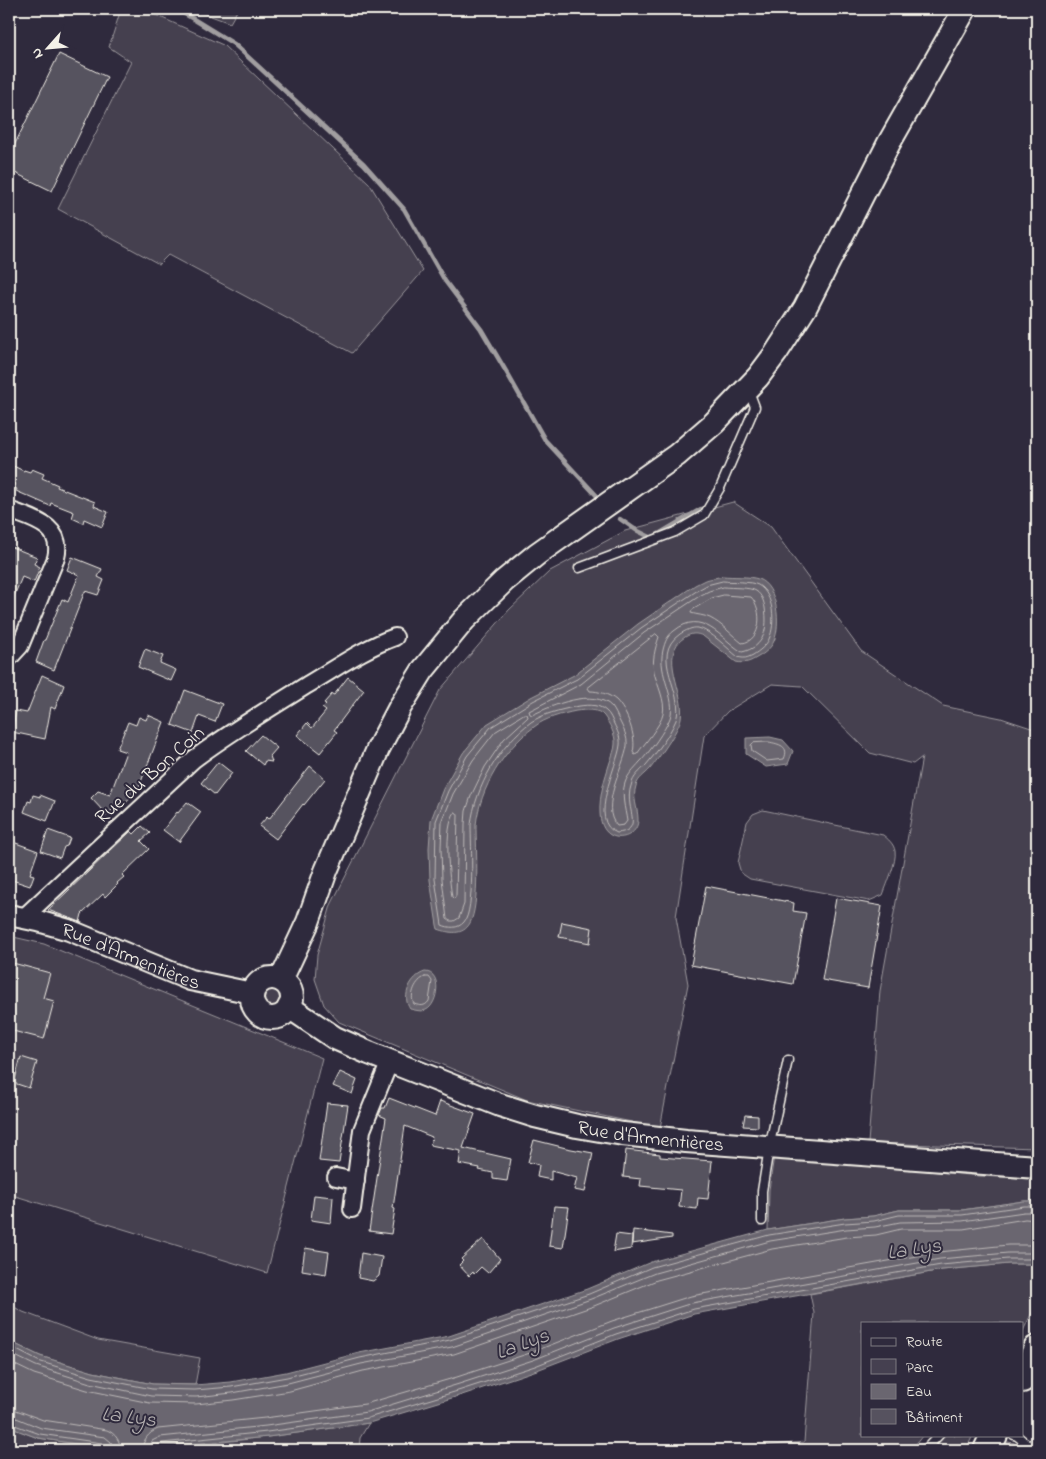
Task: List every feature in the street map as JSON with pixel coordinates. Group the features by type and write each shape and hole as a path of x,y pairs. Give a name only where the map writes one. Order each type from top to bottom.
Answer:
{"highway":[{"path":"1024,1375 1037,1349"}],"main road":[{"path":"281,980 308,922 326,871 378,749 400,706 416,681 436,653 464,620 509,576 677,455 714,423 748,388 776,353 805,308 881,157 965,9"},
{"path":"264,979 281,980 288,986 292,998 289,1007 281,1015 266,1017 254,1008 252,993 255,986 264,979"},
{"name":"Rue d'Armentières","path":"289,1007 335,1038 500,1105 558,1122 623,1134 686,1141 1037,1167"}],"street":[{"path":"9,510 49,528 54,533 58,545 56,558 20,646 9,658"},
{"name":"Rue du Bon Coin","path":"16,917 194,759 262,713 362,652 395,637"},
{"name":"Rue d'Armentières","path":"16,917 69,930 190,980 252,993"},
{"path":"352,1209 362,1130 390,1061"},
{"path":"336,1177 356,1181"}],"lane":[{"path":"579,568 675,532 704,515 720,488 755,407 748,388"},
{"path":"762,1221 762,1191 769,1148 788,1060"},
{"path":"925,1450 938,1436"},
{"path":"1017,1436 1035,1450"}],"green space":[{"path":"121,9 142,9 223,45 369,183 423,271 352,353 168,255 159,264 58,209 131,62 109,47"},
{"path":"192,9 238,9 230,23"},
{"path":"733,502 771,527 861,651 943,706 1001,718 1037,730 1037,1148 868,1143 880,991 922,757 913,764 870,753 802,686 772,684 728,711 704,736 676,917 688,984 660,1128 527,1100 339,1022 324,1005 315,979 317,955 331,905 440,690 509,610 550,571 625,531"},
{"path":"763,810 883,835 893,846 895,861 883,895 869,901 750,879 741,873 738,863 747,822 753,814"},
{"path":"9,936 44,944 322,1058 267,1273 9,1194"},
{"path":"272,988 279,991 282,998 279,1005 272,1008 265,1005 262,998 265,991"},
{"path":"774,1156 980,1176 1037,1179 1037,1201 1024,1201 962,1210 899,1210 873,1216 845,1218 768,1230 769,1190"},
{"path":"1009,1264 1037,1264 1037,1302 1024,1329 1024,1322 861,1322 861,1436 922,1436 911,1450 724,1450 804,1442 814,1313 810,1294 942,1270"},
{"path":"9,1304 23,1312 98,1340 200,1358 195,1385 153,1384 93,1372 40,1356 9,1341"},
{"path":"369,1423 360,1438 359,1450 175,1450 176,1447"},
{"path":"9,1427 38,1438 115,1450 9,1450"},
{"path":"940,1436 973,1436 966,1450 926,1450"},
{"path":"1008,1442 1014,1443 1023,1450 1004,1450"}],"water":[{"path":"723,576 755,578 765,583 770,589 774,597 777,616 774,641 763,654 742,663 736,662 698,634 685,637 677,645 673,654 673,664 680,697 681,718 663,752 637,783 635,795 638,819 637,826 633,832 627,836 613,836 606,832 602,824 600,813 601,793 615,744 613,733 604,716 595,711 583,710 559,715 543,721 513,746 495,770 483,797 476,825 476,890 473,915 470,923 460,932 447,932 438,929 430,880 429,848 431,820 443,789 463,753 487,724 531,697 574,675 638,624 695,585 705,580"},
{"path":"770,737 783,740 793,751 788,764 766,767 746,754 746,738"},
{"path":"425,972 431,973 434,977 437,989 436,996 430,1007 426,1010 410,1009 407,1004 409,987 415,978"},
{"name":"La Lys","path":"1024,1201 1037,1201 1037,1264 1009,1264 942,1270 694,1314 618,1339 537,1370 369,1423 268,1437 130,1450 95,1447 38,1438 9,1427 9,1341 40,1356 93,1372 153,1384 195,1385 231,1382 286,1372 359,1353 449,1336 587,1289 651,1262 768,1230 845,1218 873,1216 899,1210 962,1210"}],"building":[{"path":"59,54 107,77 52,191 9,170 9,156"},
{"path":"9,464 24,471 30,472 32,469 44,474 42,478 58,485 57,487 95,502 94,506 108,512 102,527 84,519 83,523 72,518 74,512 51,503 50,506 16,491 17,489 13,488 15,484 9,482"},
{"path":"9,546 37,557 34,564 40,567 34,582 22,577 9,608"},
{"path":"72,557 102,569 98,577 104,580 98,595 85,591 54,670 36,662 62,599 68,602 79,575 67,570"},
{"path":"145,649 163,656 160,663 176,670 171,681 138,667"},
{"path":"42,675 64,685 55,709 51,707 45,739 12,732 16,711 27,713"},
{"path":"348,677 364,690 334,730 337,732 320,753 297,735 307,723 312,728 326,711 322,708 326,704 324,703 332,694 334,695"},
{"path":"185,690 222,704 215,722 199,716 193,733 172,725"},
{"path":"148,715 164,722 139,787 135,794 118,810 115,807 101,821 104,812 91,798 98,791 110,795 126,752 117,749 128,722 136,725 139,717 146,720"},
{"path":"261,735 277,748 270,756 272,762 265,761 263,765 246,751"},
{"path":"218,762 232,773 215,795 201,783"},
{"path":"310,766 325,779 276,839 259,826 267,817 269,819"},
{"path":"33,795 40,797 40,795 55,801 47,821 24,812 28,801 31,802"},
{"path":"187,802 201,812 179,842 163,830"},
{"path":"142,826 150,833 141,841 149,849 122,875 124,877 105,897 103,894 82,914 80,922 48,910 131,831 134,834"},
{"path":"48,830 70,838 60,858 41,851"},
{"path":"13,842 38,851 30,874 34,875 30,886 9,879 9,853"},
{"path":"706,886 794,903 793,911 806,913 793,984 691,965"},
{"path":"836,898 882,906 868,988 822,980"},
{"path":"562,922 592,928 590,943 559,937"},
{"path":"9,962 50,973 43,998 54,1001 44,1039 9,1030"},
{"path":"21,1057 37,1062 29,1088 14,1083"},
{"path":"340,1072 357,1080 352,1094 333,1086"},
{"path":"389,1098 435,1116 440,1101 475,1114 463,1148 511,1159 507,1181 493,1179 493,1173 479,1170 480,1168 459,1164 461,1151 430,1145 432,1137 405,1126 391,1234 369,1231 386,1118 379,1115 382,1108 385,1108"},
{"path":"327,1103 348,1105 339,1163 319,1161"},
{"path":"745,1115 758,1116 758,1127 743,1126"},
{"path":"534,1140 593,1153 585,1192 574,1190 577,1178 551,1171 551,1180 537,1177 539,1165 528,1162"},
{"path":"626,1150 660,1154 660,1157 712,1161 708,1199 698,1198 697,1209 679,1207 681,1190 640,1186 641,1179 623,1177"},
{"path":"314,1195 333,1197 331,1223 311,1220"},
{"path":"554,1206 569,1207 563,1248 549,1246"},
{"path":"633,1230 672,1235 672,1238 632,1244"},
{"path":"616,1234 632,1236 631,1249 613,1252"},
{"path":"483,1239 500,1259 488,1273 481,1267 469,1276 459,1265 463,1261 461,1259"},
{"path":"305,1248 329,1252 326,1274 302,1270"},
{"path":"361,1253 382,1257 379,1276 373,1281 358,1278"}],"waterway":[{"path":"177,9 234,44 364,164 404,209 445,281 481,329 545,440 597,496"},
{"path":"620,519 652,538 701,509"}]}
